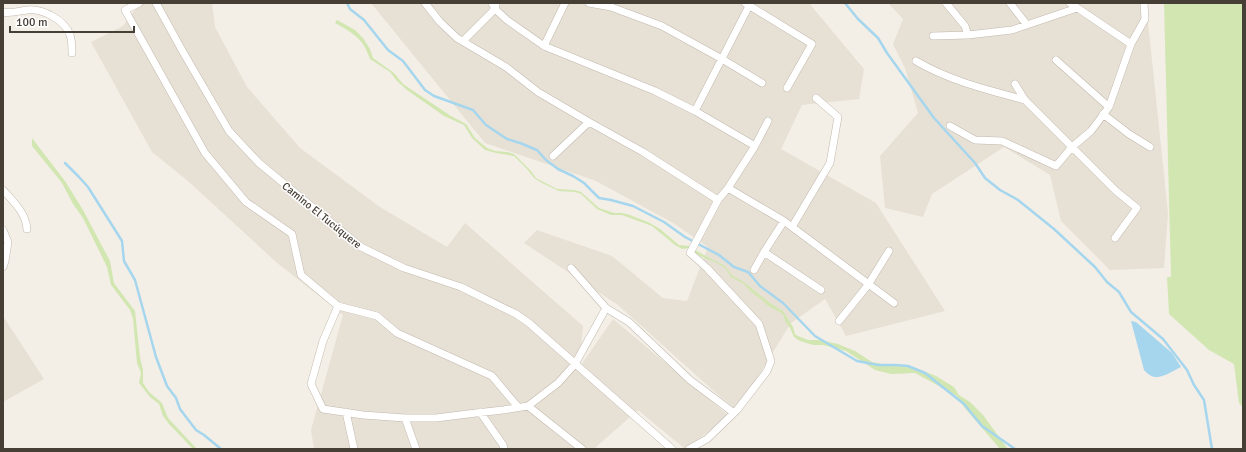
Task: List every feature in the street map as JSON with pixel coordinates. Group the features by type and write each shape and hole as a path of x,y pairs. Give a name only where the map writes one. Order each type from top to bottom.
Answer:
{"street":[{"path":"139,3 125,10 205,153 246,202 292,234 300,275 338,306 377,316 397,333 492,376 518,407"},
{"name":"Camino El Tucúquere","path":"156,3 229,131 258,163 361,247 404,268 461,287 516,314 529,323 672,449"},
{"path":"425,3 440,22 458,38 506,67 538,92 643,152 718,200"},
{"path":"544,46 565,3"},
{"path":"589,3 611,7 662,26 762,83"},
{"path":"946,3 965,26 968,35"},
{"path":"1010,3 1027,25"},
{"path":"1070,3 1131,44"},
{"path":"950,126 975,140 1002,142 1056,166 1072,147 1090,131 1108,107 1131,44 1145,19 1144,3"},
{"path":"695,111 722,59 747,4 812,44 787,88"},
{"path":"463,41 494,5 507,20 544,46 655,91 695,111 755,146"},
{"path":"933,36 968,35 1012,30 1077,8"},
{"path":"4,14 28,9 41,10 59,20 70,34 72,53"},
{"path":"1056,60 1108,107"},
{"path":"916,61 932,70 978,88 1025,100"},
{"path":"1015,84 1025,100 1116,191 1137,208 1114,238"},
{"path":"792,227 830,163 838,117 816,98"},
{"path":"1103,114 1129,134 1150,147"},
{"path":"689,449 706,439 734,414 767,371 771,361 759,324 707,268 690,253 718,200 728,188 755,146 768,121"},
{"path":"553,156 589,122"},
{"path":"728,188 792,227 894,303"},
{"path":"3,190 15,203 27,220 27,229"},
{"path":"754,270 784,222"},
{"path":"3,230 8,242 3,267"},
{"path":"839,321 868,285 889,251"},
{"path":"764,252 821,290"},
{"path":"571,268 606,308 629,322 690,380 734,414"},
{"path":"338,306 323,341 311,384 322,409 363,415 405,418 436,418 528,406 558,383 575,364 606,308"},
{"path":"528,406 578,448"},
{"path":"346,412 354,449"},
{"path":"480,412 503,445 504,449"},
{"path":"405,418 416,449"}],"shaded area":[{"path":"140,3 212,3 215,27 247,87 300,148 380,207 447,247 465,223 583,326 579,368 613,319 729,416 685,449 638,410 596,447 597,449 314,449 311,430 343,315 276,262 188,181 152,152 91,42 123,26"},
{"path":"371,3 809,3 864,69 859,99 802,105 781,149 876,203 945,311 846,336 825,299 791,323 737,410 618,305 524,243 537,230 612,256 663,298 687,301 708,247 673,223 596,181 485,143"},
{"path":"888,3 1146,3 1168,213 1164,268 1110,270 1061,221 1050,175 1004,147 932,194 923,217 885,208 880,156 918,113 905,68 893,44 903,19"},
{"path":"3,316 44,379 3,402"}],"green space":[{"path":"1164,3 1243,3 1243,407 1239,403 1234,364 1209,350 1169,314 1167,277 1171,277"},
{"path":"337,20 355,30 363,38 370,49 373,58 394,73 403,84 451,116 466,124 475,138 487,148 514,154 536,178 557,189 581,192 599,208 614,213 630,215 650,223 660,229 679,245 689,246 725,266 733,276 744,282 770,303 783,311 793,327 795,334 798,336 808,340 819,340 838,344 855,351 872,362 893,366 913,367 936,376 954,387 959,395 970,402 983,415 1008,449 1000,449 964,407 957,396 915,373 891,374 875,370 846,351 800,341 794,337 785,321 783,314 767,305 744,284 731,277 726,269 719,264 700,256 689,248 682,249 652,226 622,215 611,215 597,209 581,194 559,191 542,183 534,178 514,156 485,150 472,138 464,125 444,116 407,90 390,72 370,59 361,41 353,34 335,23"},
{"path":"32,138 65,181 83,210 110,261 114,283 135,311 140,357 143,370 143,383 149,392 162,403 168,418 197,449 193,449 169,424 163,416 159,404 150,397 139,383 141,373 137,363 133,319 130,310 111,285 107,267 83,218 73,204 62,183 32,146"}],"water":[{"path":"1131,321 1136,322 1172,353 1181,367 1166,375 1157,377 1148,374 1144,370"}],"waterway":[{"path":"347,3 350,9 364,20 388,50 403,61 425,90 434,96 473,110 486,125 507,139 537,150 546,160 558,169 584,183 599,198 633,206 664,222 685,237 719,255 734,267 748,272 760,286 783,303 815,336 857,361 878,365 908,366 925,373 964,404 982,426 1015,449"},
{"path":"845,3 858,19 878,38 887,53 934,118 975,163 985,178 1000,190 1018,200 1054,229 1095,267 1107,282 1119,292 1131,312 1163,339 1187,370 1194,385 1204,400 1212,449"},
{"path":"65,163 88,187 122,241 124,261 135,280 156,357 167,386 176,398 180,409 196,430 221,449"}]}
